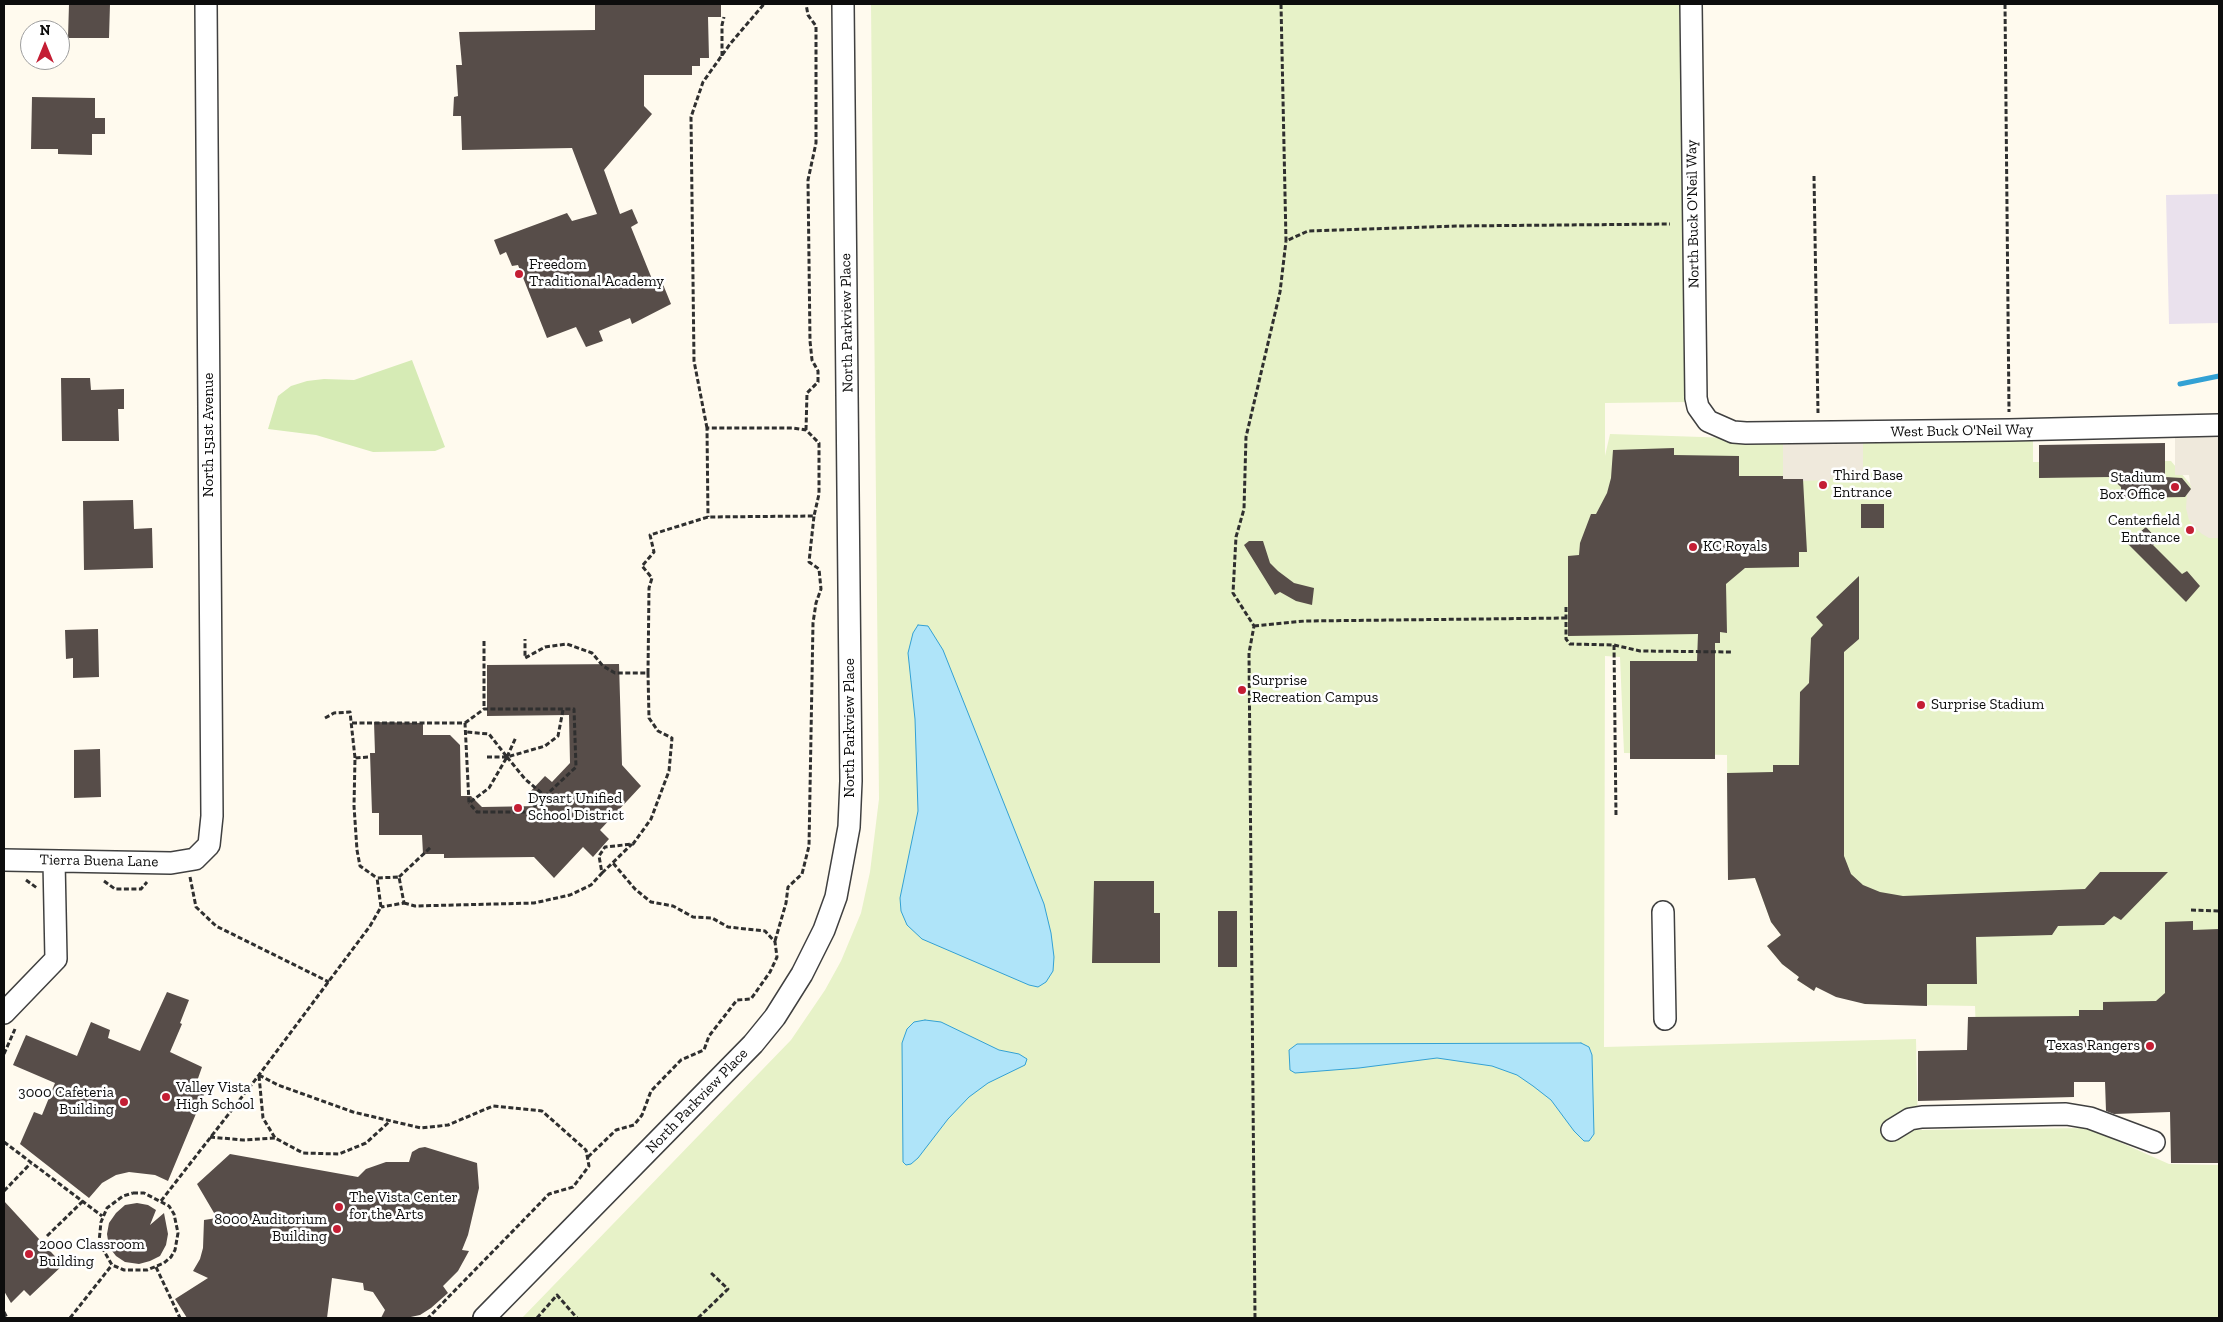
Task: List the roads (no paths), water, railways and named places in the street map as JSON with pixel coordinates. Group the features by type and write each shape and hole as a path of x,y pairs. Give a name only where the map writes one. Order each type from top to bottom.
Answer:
{"street":[{"name":"North 151st Avenue","path":"191,871 209,845 212,816 206,4"},
{"name":"North Parkview Place","path":"484,1318 747,1050 775,1018 802,974 824,930 836,897 849,826 851,781 843,4"},
{"name":"North Buck O'Neil Way","path":"1691,4 1696,398 1702,416 1708,421"},
{"name":"West Buck O'Neil Way","path":"1708,421 1732,432 2009,430 2219,425"},
{"name":"Tierra Buena Lane","path":"4,860 171,863 191,871"},
{"path":"4,1013 56,959 54,861"},
{"path":"1663,912 1665,1019"},
{"path":"1892,1130 1910,1119 1922,1117 2072,1114 2090,1118 2154,1142"}],"water":[{"path":"918,625 928,626 943,650 1044,904 1051,933 1054,957 1053,971 1046,982 1038,987 1029,985 922,939 907,925 901,911 900,898 918,811 915,719 908,653 913,633"},
{"path":"925,1020 941,1022 999,1050 1019,1054 1027,1059 1025,1065 988,1083 969,1097 948,1119 918,1158 911,1164 906,1165 903,1162 902,1043 907,1029 914,1022"},
{"path":"1581,1043 1589,1047 1592,1055 1594,1134 1589,1141 1584,1141 1574,1131 1551,1100 1533,1086 1517,1075 1492,1066 1437,1058 1359,1068 1295,1073 1290,1070 1289,1050 1297,1044"}],"waterway":[{"path":"2180,384 2219,376"}],"place":[{"name":"Freedom Traditional Academy","path":"519,274"},
{"name":"Third Base Entrance","path":"1823,485"},
{"name":"Stadium Box Office","path":"2175,487"},
{"name":"Centerfield Entrance","path":"2190,530"},
{"name":"KC Royals","path":"1693,547"},
{"name":"Surprise Recreation Campus","path":"1242,690"},
{"name":"Surprise Stadium","path":"1921,705"},
{"name":"Dysart Unified School District","path":"518,808"},
{"name":"Texas Rangers","path":"2150,1046"},
{"name":"Valley Vista High School","path":"166,1097"},
{"name":"3000 Cafeteria Building","path":"124,1102"},
{"name":"The Vista Center for the Arts","path":"339,1207"},
{"name":"8000 Auditorium Building","path":"337,1229"},
{"name":"2000 Classroom Building","path":"29,1254"}]}
